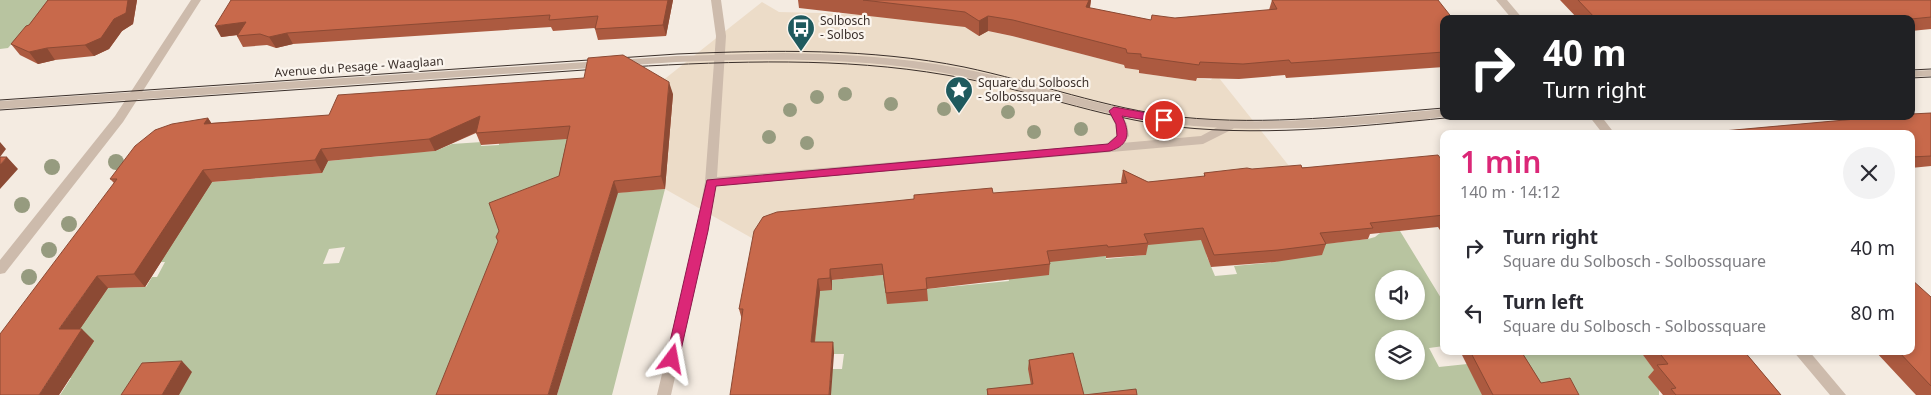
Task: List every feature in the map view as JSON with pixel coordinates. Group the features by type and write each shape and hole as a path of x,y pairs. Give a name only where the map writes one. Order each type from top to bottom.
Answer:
{"street":[{"path":"0,269 135,96 196,0"},
{"path":"664,395 702,231 711,182 721,36 716,0"},
{"path":"1501,0 1514,15"},
{"path":"720,58 842,59 935,68 992,79 1114,111 1168,120 1229,126 1304,125 1440,113"},
{"name":"Avenue du Pesage - Waaglaan","path":"0,105 720,58"},
{"path":"1915,74 1931,73"},
{"path":"1110,147 1123,136 1121,124 1114,111"},
{"path":"1598,120 1606,130"},
{"path":"711,182 1203,140 1229,126"},
{"path":"1804,355 1839,395"}],"green space":[{"path":"0,0 94,0 16,39 8,48 0,49"},
{"path":"575,134 613,193 665,189 612,395 557,395 603,243 448,395 60,395 71,378 60,378 68,342 108,288 146,287 152,277 157,277 165,262 156,262 200,183 322,173 328,161 382,156 386,148 399,153 435,151 452,144 482,142 481,146 499,145 499,143","holes":["345,247 339,263 323,264 329,249"]},
{"path":"1400,231 1424,270 1375,270 1375,320 1425,320 1425,272 1440,296 1440,347 1429,348 1439,367 1514,359 1512,355 1643,355 1659,376 1659,395 1080,395 1033,393 1013,395 831,395 830,369 842,369 844,354 806,354 805,272 831,290 832,280 883,275 909,302 927,301 927,289 1009,281 1004,260 1106,256 1106,259 1145,255 1139,237 1204,240 1207,257 1215,276 1237,274 1234,266 1276,262 1312,236 1332,243 1368,239 1380,233"}],"shaded area":[{"name":"Square du Solbosch - Solbossquare","path":"762,2 779,12 859,14 946,23 1012,36 1124,65 1125,68 1139,70 1139,73 1196,81 1197,78 1211,80 1213,77 1219,78 1297,176 757,241 665,189 669,134 657,85"}],"building":[{"path":"48,0 128,0 126,13 114,19 101,38 85,45 47,48 29,52 11,44 29,25"},
{"path":"231,0 668,0 663,25 595,29 598,16 549,20 550,15 287,33 269,37 260,34 237,36 246,22 215,26"},
{"path":"863,0 1089,0 1086,7 1151,20 1152,15 1175,18 1277,9 1272,0 1438,0 1450,15 1440,15 1440,52 1291,63 1289,60 1243,64 1200,62 1199,65 1141,57 1141,54 1127,53 1126,49 1013,20 988,16 979,21 965,12"},
{"path":"1578,0 1931,0 1931,17 1915,19 1915,15 1592,15"},
{"path":"623,55 669,82 661,176 614,181 548,395 436,395 498,241 496,237 499,231 489,203 559,176 570,126 476,133 480,116 429,139 321,149 315,160 203,170 134,274 97,276 59,329 82,329 39,395 0,395 0,334 117,179 110,179 135,146 155,130 172,124 208,118 204,124 329,115 338,95 584,78 588,58"},
{"path":"1931,113 1931,156 1915,157 1915,130 1734,130 1845,120 1915,120 1915,114"},
{"path":"1438,155 1440,158 1440,215 1370,223 1373,228 1320,233 1326,244 1214,255 1203,228 1144,234 1148,243 1047,251 1050,264 926,278 927,289 886,293 882,264 830,269 830,278 818,279 811,342 833,342 829,395 730,395 743,309 739,309 754,231 763,217 777,212 914,199 914,195 992,188 993,193 1127,183 1123,170 1148,182 1205,176 1204,173 1247,168 1301,165 1302,168"},
{"path":"0,157 7,157 0,165"},
{"path":"1915,283 1931,297 1931,386 1902,355 1915,355"},
{"path":"1073,353 1084,395 988,395 987,389 1033,384 1029,360"},
{"path":"1472,355 1524,355 1541,383 1570,378 1579,395 1493,395"},
{"path":"1661,355 1747,355 1781,395 1676,395 1671,389 1676,388 1657,365 1668,364"},
{"path":"182,361 162,395 121,395 142,363"},
{"path":"1136,389 1137,395 1084,395"}],"tram line":[{"path":"0,100 677,54 785,51 857,53 929,61 991,73 1098,102 1180,117 1279,120 1440,108"},
{"path":"629,67 788,62 868,65 907,69 1004,87 1149,123 1214,130 1322,129 1440,119"},
{"path":"0,110 599,69"},
{"path":"1915,70 1931,69"},
{"path":"1915,78 1931,77"}],"place":[{"name":"Solbosch - Solbos","path":"801,52"},
{"name":"Square du Solbosch - Solbossquare","path":"959,114"}],"route":[{"path":"672,359 702,231 711,182 844,172 1110,147 1123,136 1121,124 1114,111 1164,120"}]}
